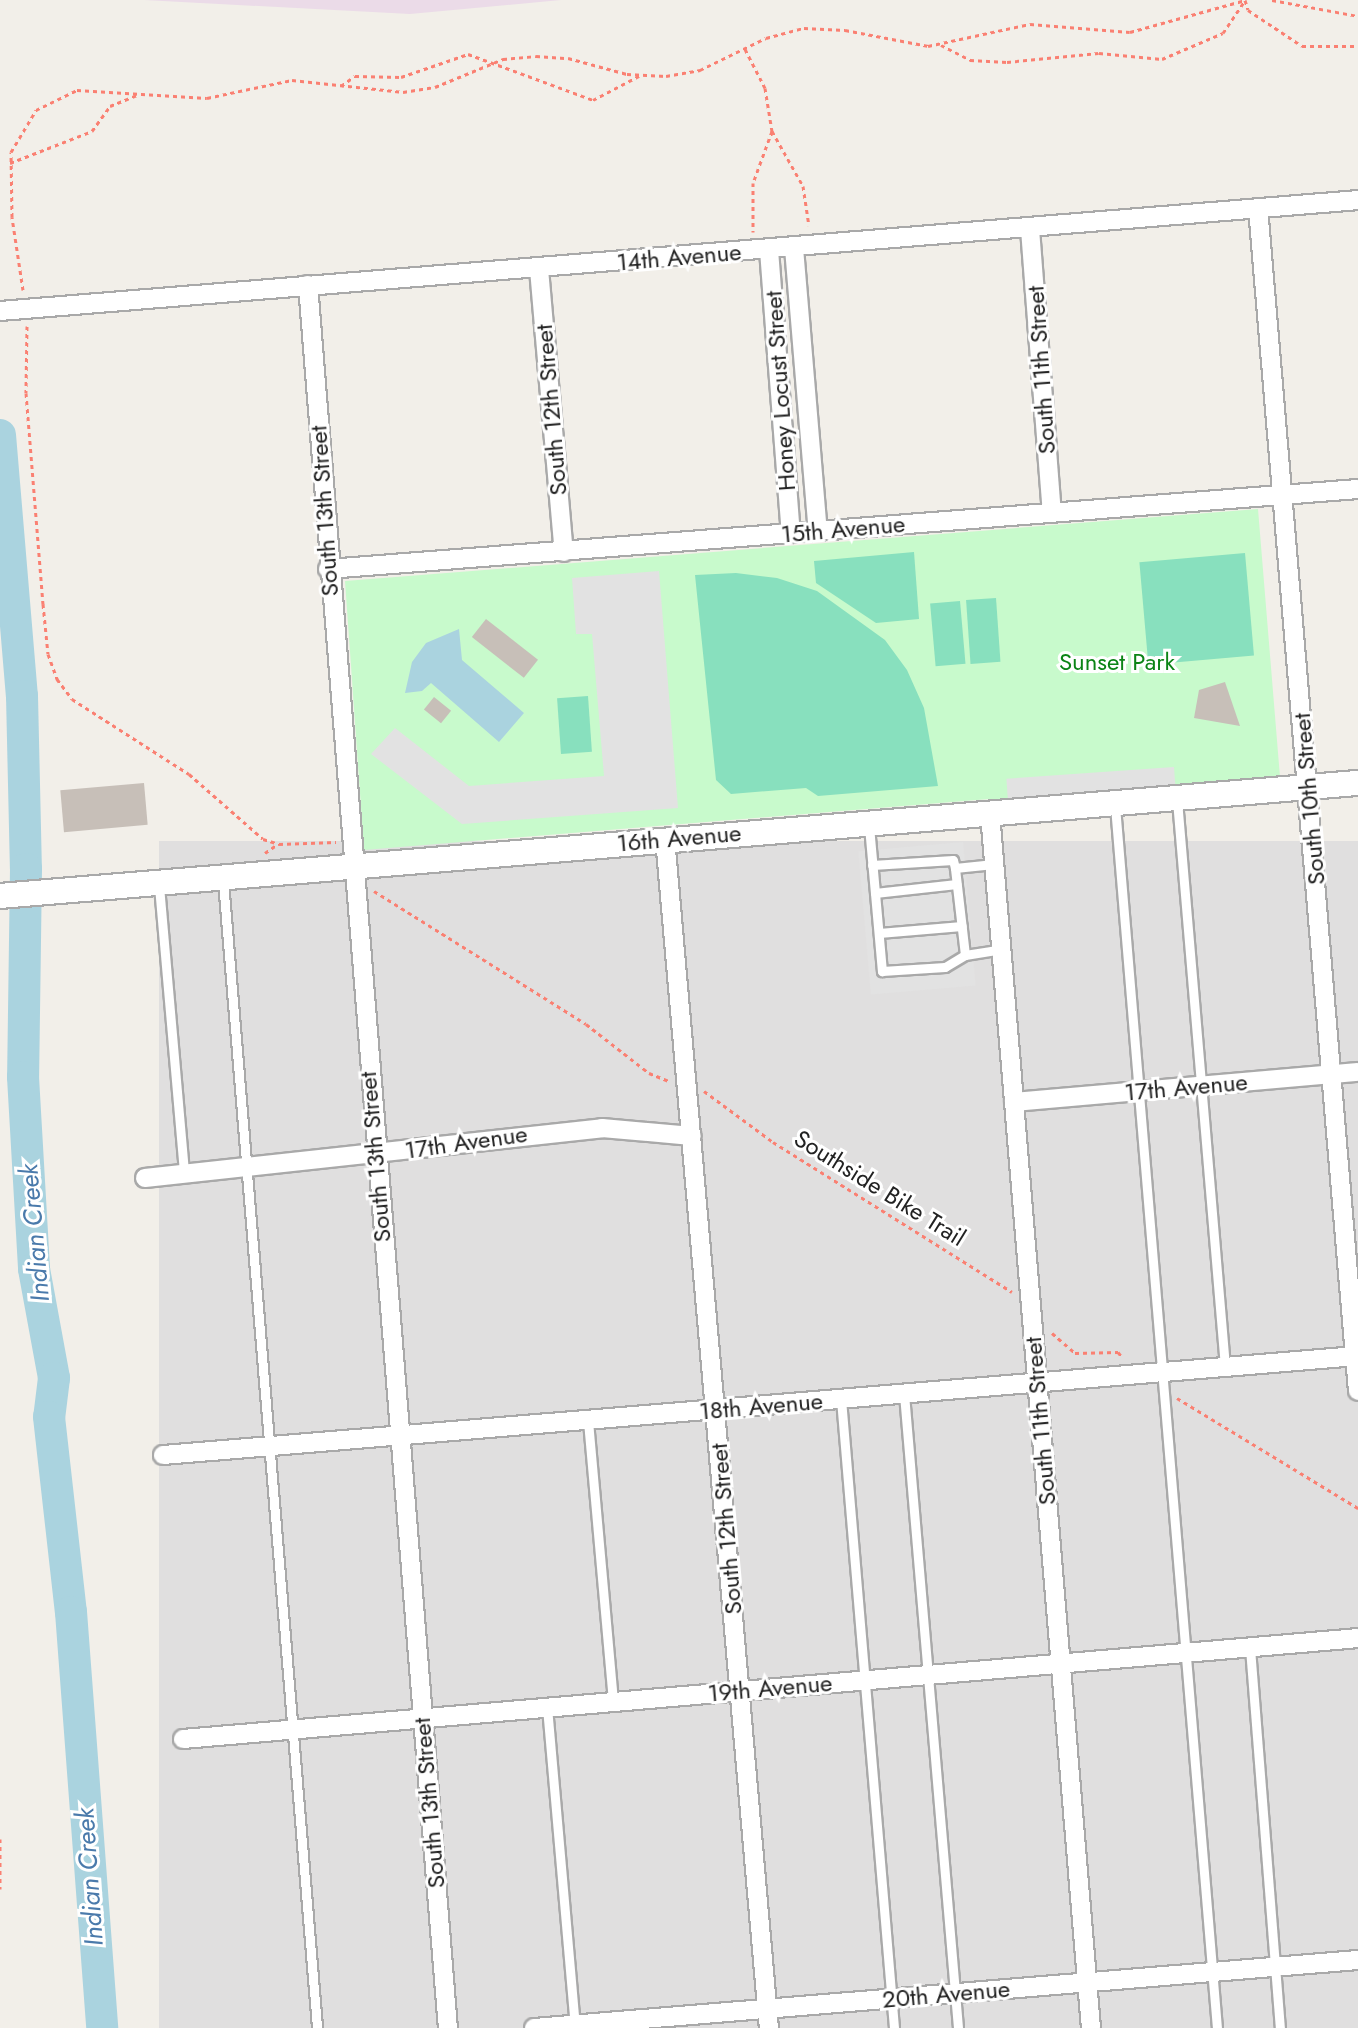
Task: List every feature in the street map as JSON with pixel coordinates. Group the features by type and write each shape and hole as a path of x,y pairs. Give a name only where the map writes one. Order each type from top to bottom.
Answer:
{"street":[{"name":"14th Avenue","path":"0,311 1358,200"},
{"name":"South 10th Street","path":"1258,208 1358,1391"},
{"name":"South 11th Street","path":"1030,229 1052,512"},
{"name":"Honey Locust Street","path":"803,247 818,531"},
{"name":"Honey Locust Street","path":"760,250 791,533"},
{"name":"South 12th Street","path":"539,269 564,552"},
{"name":"South 13th Street","path":"308,285 351,865 448,2028"},
{"name":"15th Avenue","path":"328,569 1358,489"},
{"name":"16th Avenue","path":"0,896 665,838 1358,783"},
{"name":"South 11th Street","path":"990,813 1091,2028"},
{"name":"South 12th Street","path":"665,838 768,2019"},
{"name":"17th Avenue","path":"1014,1102 1358,1072"},
{"name":"17th Avenue","path":"145,1178 375,1154 485,1137 602,1128 692,1136"},
{"name":"18th Avenue","path":"163,1455 1356,1356"},
{"name":"19th Avenue","path":"183,1739 1358,1638"},
{"name":"20th Avenue","path":"534,2028 768,2019 892,1999 1358,1960"}],"lane":[{"path":"1176,798 1225,1367"},
{"path":"1115,803 1217,2028"},
{"path":"868,823 882,971 945,967 965,955 1001,949"},
{"path":"954,864 965,955"},
{"path":"872,865 994,864"},
{"path":"223,876 271,1416 267,1447 317,2028"},
{"path":"159,882 184,1174"},
{"path":"875,893 957,884"},
{"path":"879,933 962,926"},
{"path":"904,1394 958,2028"},
{"path":"841,1399 894,2028"},
{"path":"588,1421 613,1702"},
{"path":"1250,1648 1280,2028"},
{"path":"547,1707 575,2026"}],"path":[{"path":"941,45 970,60 1007,62 1099,53 1162,59 1223,33 1245,0"},
{"path":"322,842 279,844 251,831 189,774 72,699 52,667 26,393 26,308 15,246 10,163 25,121 48,100 77,90 207,98 292,80 385,92 418,90 486,64 553,56 639,76 700,70 775,35 813,28 908,45 941,45 1030,24 1130,32 1245,0"},
{"path":"1245,0 1248,10 1302,46 1358,46"},
{"path":"1272,0 1358,16"},
{"path":"745,49 765,88 772,131 803,186 803,247"},
{"path":"341,86 355,76 401,77 468,54 486,64 593,100 639,76"},
{"path":"10,163 80,137 110,106 141,94"},
{"path":"760,250 752,192 772,131"},
{"name":"Southside Bike Trail","path":"371,888 586,1024 649,1073 718,1098 773,1142 1030,1303"},
{"path":"1050,1328 1075,1353 1118,1352 1132,1375"},
{"path":"1165,1394 1202,1411 1358,1508"},
{"path":"0,1839 0,1889"}],"shaded area":[{"path":"144,0 561,0 410,14"},
{"path":"659,571 678,808 462,824 371,754 395,728 469,786 604,776 592,634 576,634 572,578"},
{"path":"1174,767 1176,798 1009,810 1006,779"},
{"path":"159,841 1358,841 1358,2028 159,2028"},
{"path":"963,842 976,985 871,995 858,851"}],"green space":[{"name":"Sunset Park","path":"1258,509 1281,789 1009,811 989,799 364,850 345,581"},
{"path":"914,552 919,619 876,623 816,583 814,561"},
{"path":"1245,553 1254,656 1148,665 1139,562"},
{"path":"736,573 777,578 817,591 885,640 907,670 924,708 938,786 818,796 806,788 731,794 716,780 695,575"},
{"path":"996,598 1000,662 971,664 966,600"},
{"path":"960,601 965,664 936,666 930,604"},
{"path":"588,696 592,752 561,754 557,698"}],"water":[{"path":"459,629 462,660 524,713 499,742 431,683 422,691 405,693 412,662 426,643"}],"building":[{"path":"486,619 538,660 524,678 472,637"},
{"path":"1225,682 1240,726 1194,718 1199,690"},
{"path":"434,697 451,711 441,723 424,709"},
{"path":"144,783 148,825 64,832 60,790"}],"waterway":[{"name":"Indian Creek","path":"0,435 22,696 26,869 23,1077 34,1269 54,1378 49,1417 71,1612 102,2028"}]}
